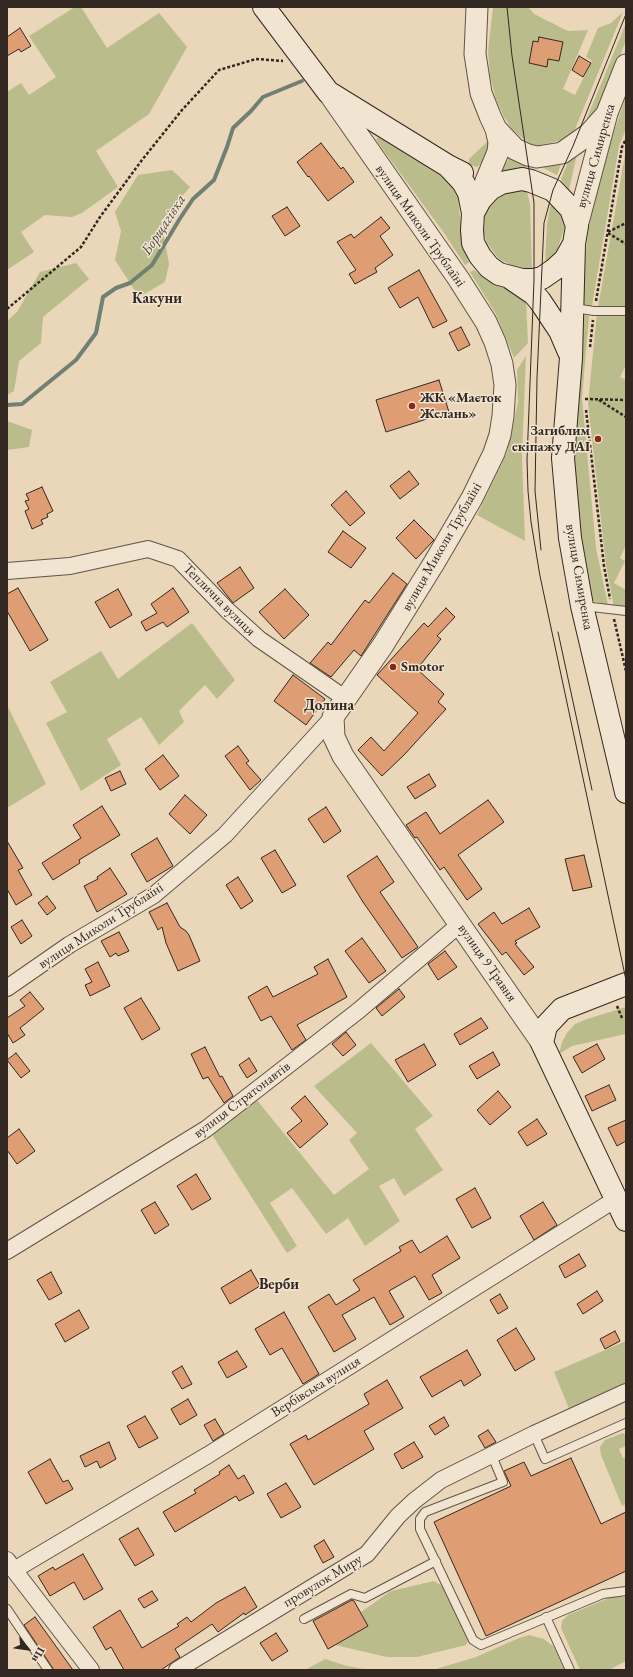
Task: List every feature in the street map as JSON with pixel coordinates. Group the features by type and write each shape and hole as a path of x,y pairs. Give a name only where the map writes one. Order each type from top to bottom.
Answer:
{"main road":[{"name":"вулиця Миколи Трублаїні","path":"264,7 328,92"},
{"path":"328,92 448,166 471,177 485,194"},
{"path":"448,166 463,182 469,193 485,194 522,178 544,185 553,190 571,209 576,235 565,260 542,278 528,281 512,279 499,274 488,267 473,243 472,230 485,194"},
{"name":"вулиця Симиренка","path":"576,235 571,308 580,356 563,458 570,538 582,606 626,792"},
{"name":"вулиця Симиренка","path":"512,279 534,294 580,356"},
{"path":"542,1043 546,1026 562,1009 626,984"},
{"name":"вулиця 9 Травня","path":"542,1043 626,1220"}],"street":[{"path":"477,7 475,54 481,93 496,129 499,142 498,152 485,194"},
{"name":"вулиця Симиренка","path":"576,235 607,113 626,65"},
{"name":"вулиця Миколи Трублаїні","path":"7,988 69,945 154,895 225,835 333,718 383,645 430,570 475,492 494,453 500,435 505,398 502,364 496,342 486,322 458,278 328,92"},
{"path":"496,129 515,149 536,157 562,153 588,134 607,113"},
{"name":"Теплична вулиця","path":"7,571 70,566 148,549 178,559 259,639 346,699"},
{"name":"вулиця 9 Травня","path":"333,718 334,736 343,756 542,1043"},
{"name":"вулиця Стратонавтів","path":"7,1251 206,1129 358,1011 460,924"},
{"name":"Вербівська вулиця","path":"10,1565 208,1455 616,1199"},
{"name":"провулок Миру","path":"177,1670 367,1554 398,1516 414,1501 442,1480 534,1434 626,1392"},
{"path":"10,1565 91,1670"}],"lane":[{"path":"571,308 594,311 626,311"},
{"path":"582,606 626,611"},
{"path":"534,1434 545,1459 626,1423"},
{"path":"492,1456 503,1482 426,1512 420,1519 420,1528 473,1640 481,1645 603,1594 626,1591"},
{"path":"304,1619 351,1594 365,1598 436,1561"},
{"path":"7,1609 48,1670"},
{"path":"546,1617 570,1670"}],"path":[{"path":"7,309 81,246 100,217 147,153 182,110 219,70 256,59 306,63"},
{"path":"580,356 594,311 622,147 626,139"},
{"path":"622,147 626,149"},
{"path":"608,233 626,223"},
{"path":"608,233 626,244"},
{"path":"585,392 604,566 626,671"},
{"path":"585,399 626,400"},
{"path":"599,400 626,417"}],"green space":[{"path":"75,7 81,7 107,48 159,13 187,47 149,114 96,151 118,187 82,213 72,217 45,215 21,232 34,252 7,270 7,92 21,83 29,95 56,77 29,36"},
{"path":"493,7 528,7 534,14 568,31 588,30 563,89 575,95 592,61 586,57 598,28 611,23 623,12 573,134 566,139 541,145 533,145 512,129 504,117 496,99 490,76 488,51"},
{"path":"626,23 626,40 606,93 592,119 585,123"},
{"path":"626,97 626,129 619,146 592,306 579,303 592,206 602,166"},
{"path":"378,137 441,176 451,185 458,198 463,247 469,262 465,265 444,233 376,140"},
{"path":"489,140 490,148 483,162 477,167 469,165 469,159"},
{"path":"626,149 626,307 598,307 625,155"},
{"path":"577,154 569,190 561,179 570,157"},
{"path":"509,158 524,162 526,168 500,173"},
{"path":"563,159 557,175 542,167"},
{"path":"172,170 190,187 161,221 169,264 165,282 139,297 115,260 121,231 115,212 138,175"},
{"path":"521,190 527,192 530,204 532,269 515,267 499,259 487,243 484,233 485,212 494,200 501,195"},
{"path":"553,203 564,218 564,229 558,248 553,256 545,263 547,224 550,207"},
{"path":"76,263 89,279 43,317 41,343 19,361 14,391 7,395 7,321 17,312 40,272"},
{"path":"474,270 481,276 513,290 526,300 528,343 514,358 496,314 470,272"},
{"path":"597,313 626,315 626,365 620,377 626,380 626,545 620,558 625,561 614,583 626,590 626,607 614,607 606,565 588,403"},
{"path":"578,314 589,316 582,398 596,548 608,605 587,599 570,465"},
{"path":"526,356 522,455 525,541 477,515 507,453 518,402 517,370"},
{"path":"7,421 32,430 29,447 7,450"},
{"path":"192,623 235,680 217,699 205,685 179,711 184,722 159,745 141,717 107,739 121,765 81,791 46,723 67,712 50,682 101,651 118,679"},
{"path":"7,705 46,784 7,808"},
{"path":"626,1007 626,1034 572,1046 559,1054 562,1042 567,1033 575,1024"},
{"path":"371,1043 433,1116 415,1129 443,1170 404,1196 394,1178 379,1186 400,1221 365,1246 348,1218 326,1234 292,1188 270,1203 297,1246 287,1253 211,1133 256,1099 334,1195 369,1169 349,1140 357,1133 314,1086"},
{"path":"626,1341 626,1387 570,1411 554,1372"},
{"path":"623,1433 626,1435 626,1446 619,1449 623,1458 626,1457 626,1504 622,1506 601,1455 600,1447 605,1440"},
{"path":"434,1581 442,1586 447,1593 469,1639 466,1645 417,1657 387,1657 335,1645 368,1626 361,1612 391,1591"},
{"path":"614,1596 626,1597 626,1661 609,1670 580,1670 561,1628 562,1621 568,1615"},
{"path":"529,1635 544,1639 554,1647 565,1670 422,1670 436,1669 476,1657"},
{"path":"325,1659 347,1666 370,1670 305,1670"}],"building":[{"path":"20,28 31,46 21,52 19,49 7,56 7,37"},
{"path":"539,37 563,42 559,61 548,59 547,67 529,63 533,41 538,42"},
{"path":"579,56 591,63 583,77 572,70"},
{"path":"321,143 341,169 343,167 354,182 328,201 297,162"},
{"path":"287,207 300,226 285,236 272,216"},
{"path":"381,217 390,228 380,236 393,255 375,268 377,272 355,284 349,274 356,270 337,242 351,234 354,238"},
{"path":"419,270 447,321 433,328 418,297 400,308 388,288"},
{"path":"461,327 470,345 458,351 449,333"},
{"name":"ЖК «Маєток Желань»","path":"439,380 449,412 386,432 376,400"},
{"path":"409,471 419,484 400,499 390,486"},
{"path":"42,487 53,511 47,514 48,517 41,520 43,524 32,529 25,511 29,509 25,501 29,500 26,494"},
{"path":"346,491 365,513 350,526 331,505"},
{"path":"414,520 434,540 416,559 396,538"},
{"path":"343,531 366,548 351,568 328,552"},
{"path":"240,567 254,588 233,603 217,583"},
{"path":"393,573 407,584 361,656 354,650 331,677 310,663 328,642 331,645 365,600 369,603"},
{"path":"18,588 48,640 30,651 7,611 7,594"},
{"path":"173,588 189,612 167,627 163,622 146,631 141,622 157,613 151,604"},
{"path":"118,589 132,615 110,628 95,602"},
{"path":"285,589 309,615 284,639 259,612"},
{"path":"446,608 455,617 437,636 441,639 417,669 444,694 438,702 446,709 404,755 382,776 358,750 371,737 384,751 418,713 377,675 424,623 428,627"},
{"path":"293,675 325,699 306,725 274,701"},
{"path":"238,746 249,761 246,763 261,780 250,790 225,756"},
{"path":"163,755 179,776 160,790 145,769"},
{"path":"120,771 126,784 111,791 105,778"},
{"path":"429,774 436,786 415,799 407,787"},
{"path":"185,795 207,815 190,834 169,814"},
{"path":"488,800 504,822 458,855 482,889 467,900 444,867 440,870 417,837 415,838 406,825 426,812 440,834"},
{"path":"102,806 120,835 79,860 80,863 53,880 42,863 81,838 73,825"},
{"path":"326,807 341,831 324,843 308,819"},
{"path":"157,838 173,866 147,882 131,854"},
{"path":"7,841 23,868 18,870 32,895 16,905 7,889"},
{"path":"275,850 296,885 282,893 261,858"},
{"path":"584,855 592,887 573,891 565,859"},
{"path":"377,856 394,882 380,892 418,947 402,958 347,876"},
{"path":"110,868 127,894 97,912 84,886 98,879 97,877"},
{"path":"238,877 253,901 241,909 226,885"},
{"path":"47,896 56,908 47,915 38,903"},
{"path":"167,903 180,927 189,935 200,961 178,971 166,943 162,927 158,930 149,912"},
{"path":"529,908 540,927 515,941 517,943 515,944 534,967 524,975 506,952 502,955 478,924 494,912 502,924"},
{"path":"22,920 32,936 21,944 11,927"},
{"path":"119,932 129,951 118,956 116,953 110,957 101,941"},
{"path":"362,938 386,971 369,983 345,951"},
{"path":"445,951 457,967 438,980 428,964"},
{"path":"328,959 347,997 297,1025 306,1040 292,1050 271,1016 261,1021 248,997 267,986 273,997 318,974 314,967"},
{"path":"98,962 110,986 90,996 85,985 92,982 85,969"},
{"path":"399,989 405,997 382,1016 376,1008"},
{"path":"30,992 44,1009 20,1028 25,1035 13,1043 7,1033 7,1018 25,1006 20,1000"},
{"path":"141,998 160,1029 142,1040 124,1008"},
{"path":"481,1018 488,1028 460,1045 454,1034"},
{"path":"346,1032 356,1045 343,1056 332,1044"},
{"path":"424,1044 436,1065 408,1082 395,1060"},
{"path":"597,1044 605,1059 582,1073 573,1057"},
{"path":"205,1047 220,1077 222,1076 233,1096 224,1103 208,1077 203,1079 191,1054"},
{"path":"493,1052 500,1065 477,1079 469,1066"},
{"path":"16,1053 30,1071 21,1078 7,1060"},
{"path":"249,1058 257,1071 247,1078 239,1065"},
{"path":"609,1085 616,1100 592,1111 585,1096"},
{"path":"498,1091 511,1107 490,1125 477,1110"},
{"path":"305,1096 328,1124 300,1148 287,1133 302,1121 291,1108"},
{"path":"537,1119 547,1134 527,1146 518,1132"},
{"path":"626,1120 626,1141 617,1146 608,1128"},
{"path":"19,1129 35,1151 17,1164 7,1150 7,1138"},
{"path":"196,1174 211,1199 192,1210 177,1186"},
{"path":"475,1188 491,1218 472,1228 456,1199"},
{"path":"155,1202 169,1225 155,1234 141,1210"},
{"path":"543,1202 557,1225 534,1240 520,1216"},
{"path":"447,1236 460,1258 432,1275 442,1293 429,1300 415,1276 389,1291 404,1317 390,1325 374,1297 342,1315 356,1339 334,1352 308,1307 329,1294 336,1305 360,1290 353,1280 401,1251 399,1247 412,1240 420,1253"},
{"path":"579,1254 586,1266 565,1278 559,1266"},
{"path":"251,1270 260,1286 230,1304 221,1288"},
{"path":"51,1272 62,1293 49,1300 37,1280"},
{"path":"597,1291 603,1301 583,1314 577,1304"},
{"path":"500,1294 508,1308 498,1314 490,1300"},
{"path":"79,1310 89,1328 65,1342 55,1324"},
{"path":"284,1312 319,1374 303,1384 282,1348 270,1355 255,1329"},
{"path":"516,1328 535,1359 515,1371 497,1340"},
{"path":"615,1331 620,1341 605,1349 600,1339"},
{"path":"467,1350 481,1375 464,1386 461,1380 432,1397 420,1377"},
{"path":"237,1351 247,1367 227,1378 218,1362"},
{"path":"182,1366 192,1384 182,1389 172,1372"},
{"path":"387,1380 403,1408 364,1431 374,1449 314,1485 290,1444 306,1435 308,1440 369,1404 364,1394"},
{"path":"188,1399 197,1415 180,1425 171,1409"},
{"path":"145,1416 158,1438 139,1448 127,1426"},
{"path":"444,1417 449,1426 435,1435 429,1426"},
{"path":"215,1419 224,1434 213,1441 204,1425"},
{"path":"488,1430 496,1442 485,1448 478,1436"},
{"path":"109,1442 116,1459 100,1468 97,1461 85,1467 80,1456"},
{"path":"414,1442 423,1457 402,1469 394,1454"},
{"path":"571,1458 601,1524 626,1512 626,1571 486,1636 434,1522 511,1486 504,1471 524,1462 531,1476"},
{"path":"50,1459 63,1482 68,1480 73,1489 46,1504 28,1472"},
{"path":"229,1465 238,1479 244,1475 254,1493 239,1501 236,1496 175,1532 163,1512 196,1493 194,1490 220,1474 219,1472"},
{"path":"286,1483 301,1507 281,1518 267,1494"},
{"path":"138,1528 154,1555 135,1566 119,1539"},
{"path":"324,1540 334,1557 323,1563 314,1546"},
{"path":"83,1554 103,1589 84,1600 74,1582 50,1596 38,1576 53,1567 55,1570"},
{"path":"245,1587 257,1607 245,1615 244,1613 218,1632 212,1624 175,1649 180,1657 161,1670 124,1670 111,1647 106,1650 93,1627 120,1610 142,1648 179,1626 177,1624 187,1617 191,1622 216,1603"},
{"path":"152,1591 158,1600 144,1608 138,1599"},
{"path":"352,1600 368,1626 328,1649 313,1621"},
{"path":"35,1617 73,1670 54,1670 24,1625"},
{"path":"276,1633 288,1651 272,1661 260,1643"}],"waterway":[{"name":"Борщагівка","path":"7,405 22,404 76,360 96,333 103,297 116,288 130,283 152,265 193,199 214,180 233,128 263,97 302,81"}],"tram line":[{"path":"507,7 512,56 534,203 534,280 527,460 531,522 540,576 626,980"},
{"path":"541,550 535,491 537,378 544,223 553,190 573,146 626,14"},
{"path":"558,632 592,790"}],"place":[{"name":"ЖК «Маєток Желань»","path":"412,406"},
{"name":"Загиблим екіпажу ДАІ","path":"598,439"},
{"name":"Smotor","path":"393,667"}],"district":[{"name":"Какуни","path":"157,299"},
{"name":"Долина","path":"329,706"},
{"name":"Верби","path":"279,1285"}]}
